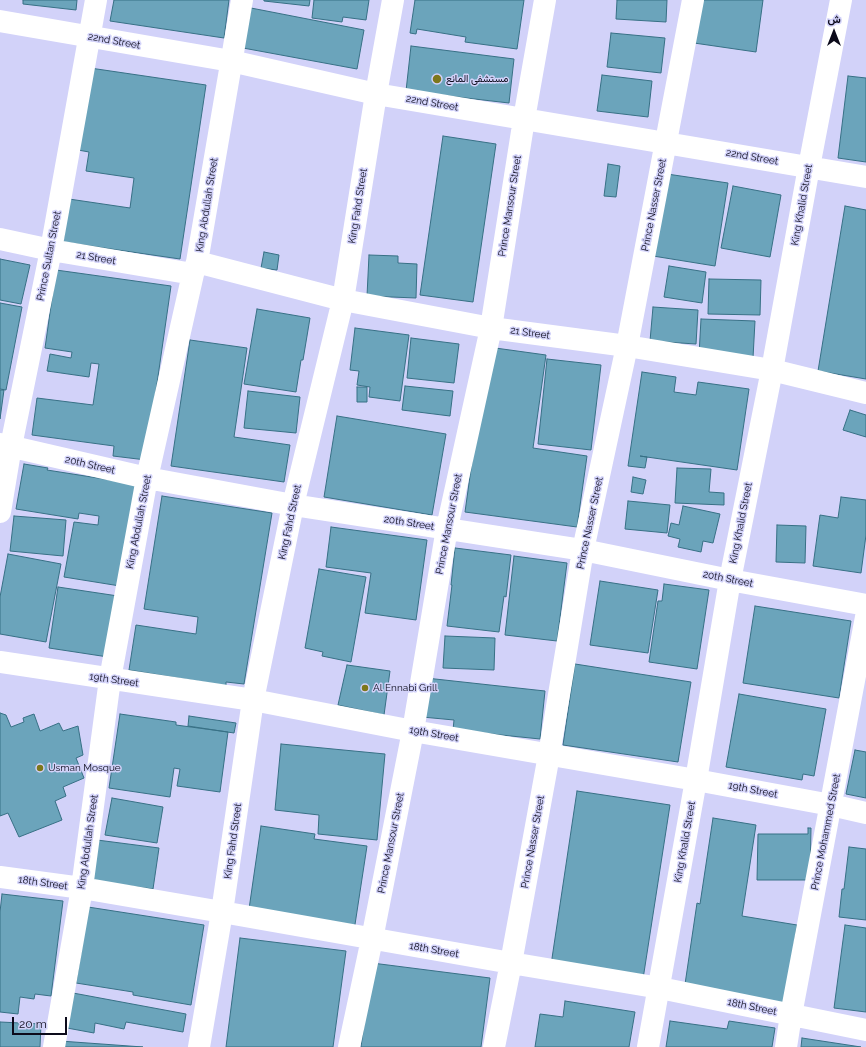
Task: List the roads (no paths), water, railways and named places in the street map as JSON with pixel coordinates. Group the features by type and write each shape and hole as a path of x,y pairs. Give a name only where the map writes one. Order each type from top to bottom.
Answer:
{"street":[{"name":"Prince Sultan Street","path":"0,512 6,445 51,250 96,0"},
{"name":"King Abdullah Street","path":"54,1047 82,888 110,679 147,478 195,268 242,0"},
{"name":"King Fahd Street","path":"199,1047 222,912 253,700 293,505 343,300 376,94 393,0"},
{"name":"Prince Mansour Street","path":"349,1047 413,731 447,528 492,328 524,119 545,0"},
{"name":"Prince Nasser Street","path":"494,1047 511,963 583,550 627,346 693,0"},
{"name":"King Khalid Street","path":"648,1047 660,988 730,580 772,370 809,167 842,0"},
{"name":"22nd Street","path":"0,21 231,61 376,94 866,177"},
{"name":"21 Street","path":"0,239 51,250 195,268 343,300 492,328 627,346 772,370 866,393"},
{"name":"20th Street","path":"6,445 147,478 293,505 583,550 730,580 866,605"},
{"name":"Prince Mohammed Street","path":"786,1047 866,617"},
{"name":"19th Street","path":"0,662 253,700 413,731 696,780 866,813"},
{"name":"18th Street","path":"0,877 82,888 660,988 866,1030"}],"place":[{"name":"مستشفى المانع","path":"437,79"},
{"name":"Al Ennabi Grill","path":"365,688"},
{"name":"Usman Mosque","path":"40,768"}]}
